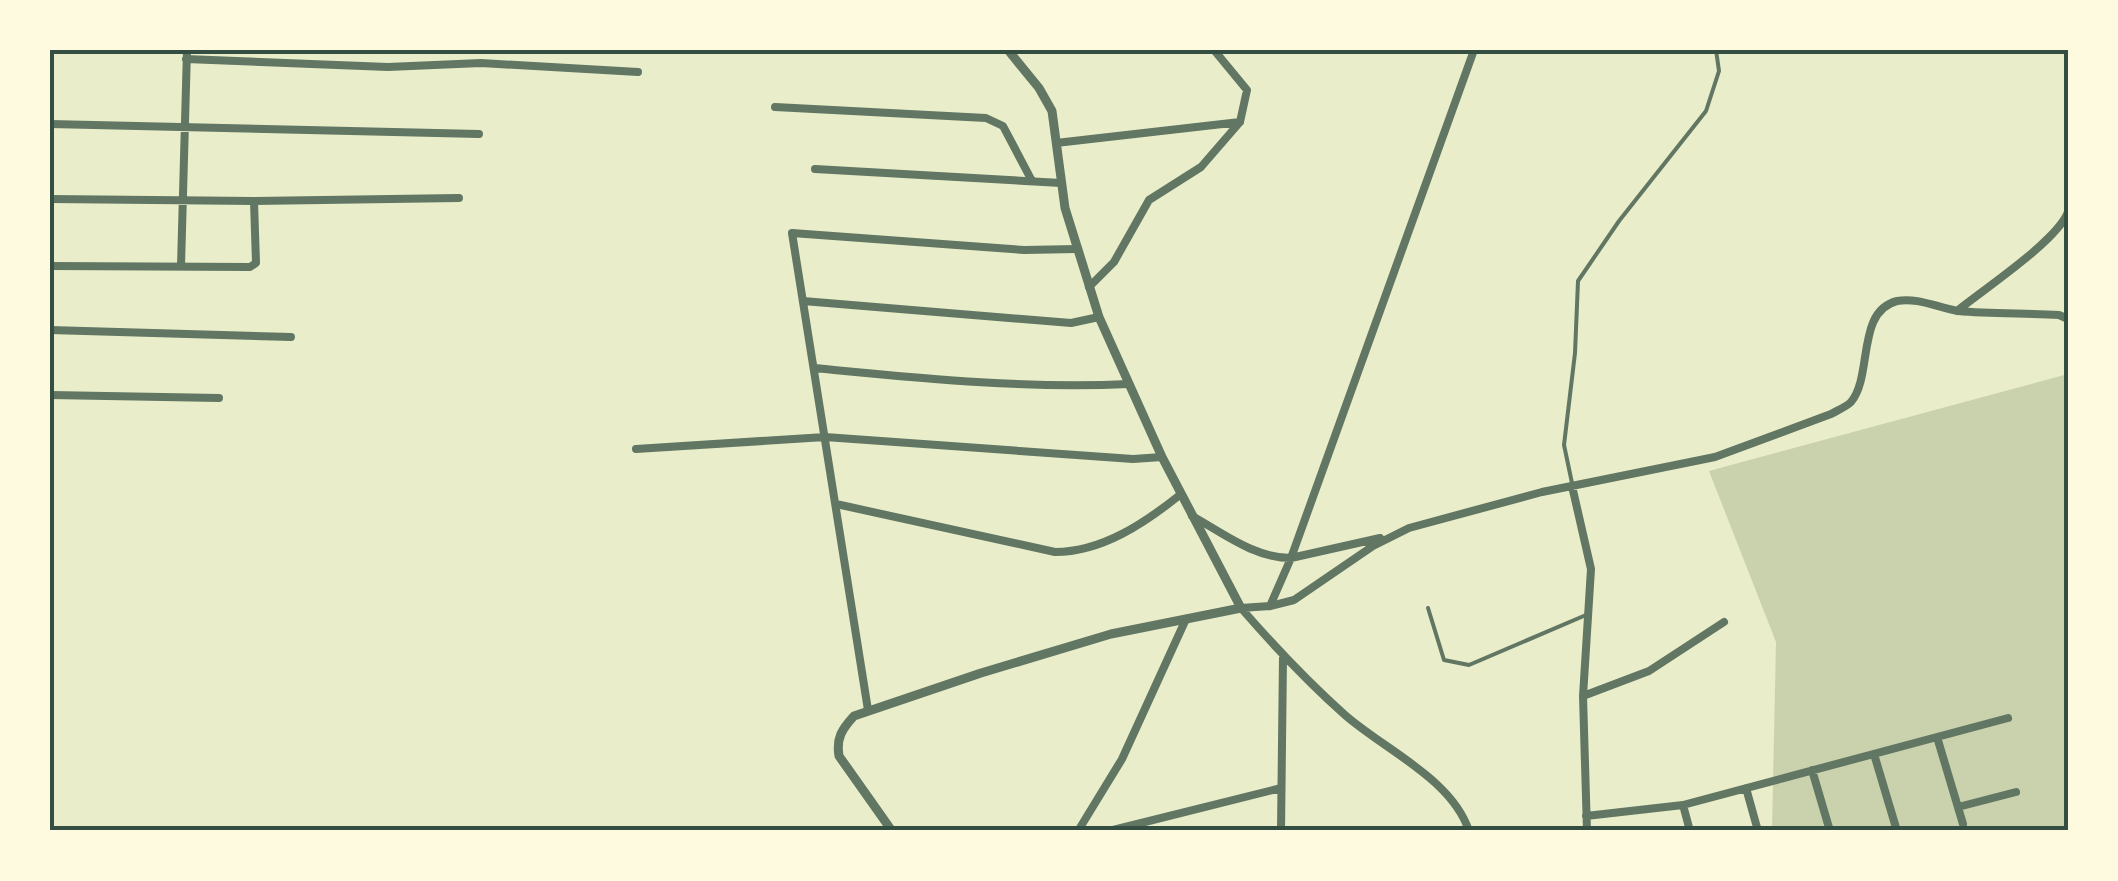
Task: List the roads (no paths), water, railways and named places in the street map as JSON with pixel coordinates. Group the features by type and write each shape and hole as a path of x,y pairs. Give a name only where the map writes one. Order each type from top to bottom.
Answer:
{"street":[{"path":"1008,50 1052,111 1064,208 1098,317 1162,456 1241,608 1283,657 1348,718 1436,784 1463,813 1469,831"},
{"path":"1089,288 1114,262 1149,200 1201,167 1240,122 1247,90 1214,50"},
{"path":"1270,606 1291,558 1474,50"},
{"path":"180,266 187,55 388,67 481,63 638,72"},
{"path":"775,106 986,118 1003,126 1032,181"},
{"path":"1056,143 1240,122"},
{"path":"50,124 479,134"},
{"path":"815,169 1061,182"},
{"path":"50,199 254,202 459,198"},
{"path":"50,266 250,266 256,263 254,202"},
{"path":"1957,310 2049,238 2068,212"},
{"path":"868,710 792,232 1024,250 1078,249"},
{"path":"803,301 1071,322 1098,317"},
{"path":"1192,516 1259,554 1291,558 1390,536 1572,486 1716,456 1832,414 1850,404 1862,384 1869,332 1877,316 1894,302 1957,310 2059,314 2068,319"},
{"path":"50,330 291,337"},
{"path":"814,368 972,384 1129,384"},
{"path":"50,395 219,398"},
{"path":"636,449 825,436 1133,459 1162,456"},
{"path":"1572,486 1591,569 1582,696 1587,831"},
{"path":"836,504 1055,552 1072,552 1150,520 1181,494"},
{"path":"892,831 839,756 837,743 842,728 854,716 1112,634 1294,600 1390,536"},
{"path":"1078,831 1122,759 1186,619"},
{"path":"1582,696 1649,671 1724,622"},
{"path":"1281,831 1283,657"},
{"path":"1586,816 1683,805 2008,718"},
{"path":"1938,737 1963,824"},
{"path":"1874,754 1897,831"},
{"path":"1812,770 1830,831"},
{"path":"1109,831 1281,788"},
{"path":"1746,788 1758,831"},
{"path":"1958,808 2016,792"},
{"path":"1683,805 1690,831"}],"lane":[{"path":"1572,486 1564,446 1575,353 1578,281 1619,221 1706,112 1719,71 1716,50"},
{"path":"1428,608 1444,660 1469,665 1590,614"}]}
